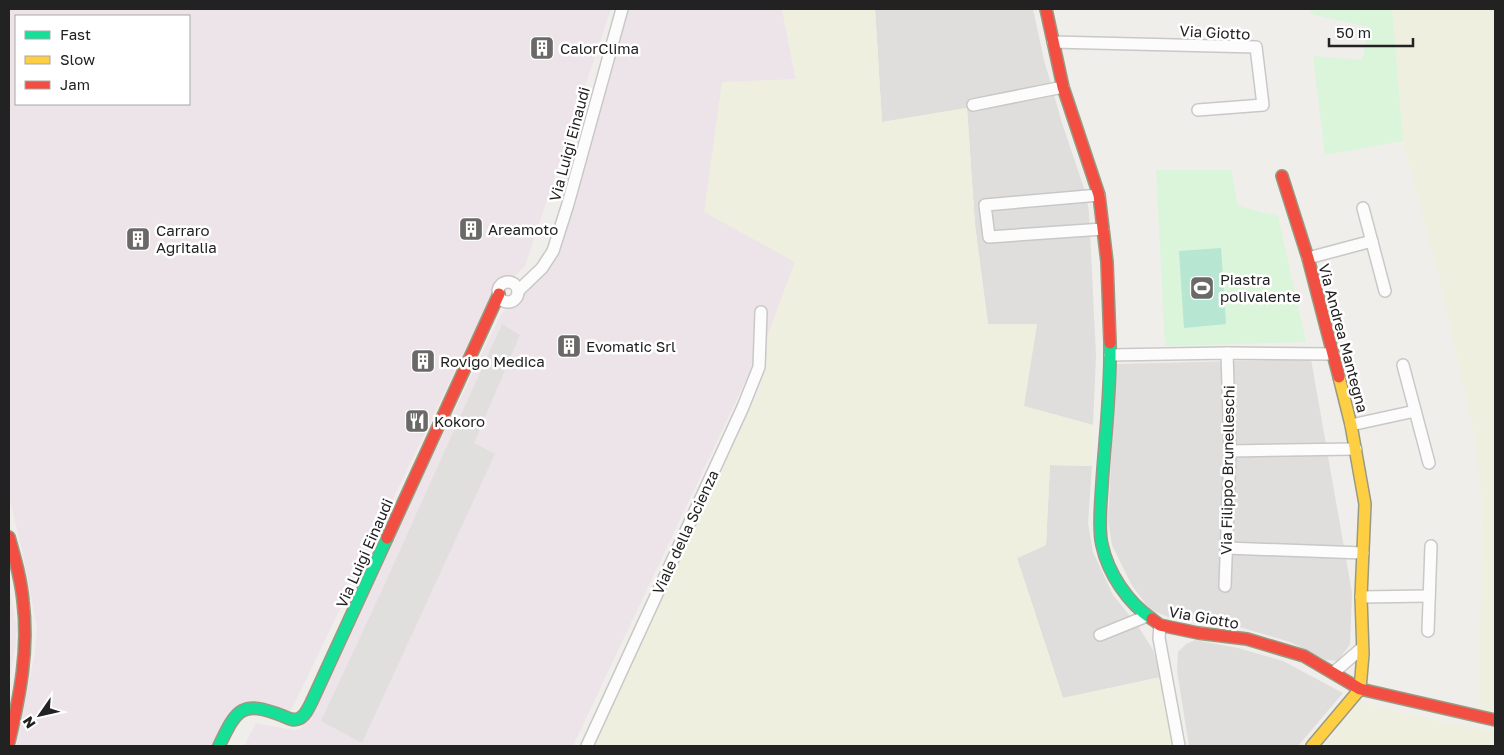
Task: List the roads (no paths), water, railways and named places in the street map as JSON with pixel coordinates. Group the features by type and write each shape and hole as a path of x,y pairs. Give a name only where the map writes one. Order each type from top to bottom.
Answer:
{"street":[{"name":"Via Luigi Einaudi","path":"515,287 530,279 542,268 553,251 568,204 622,9"},
{"name":"Via Giotto","path":"1046,9 1063,88 1099,196 1107,262 1110,354 1100,543 1116,580 1130,599 1147,616 1160,625 1189,632 1247,639 1304,656 1360,689 1495,720"},
{"name":"Via Giotto","path":"1052,42 1256,47 1263,105 1198,110"},
{"path":"973,105 1063,88"},
{"name":"Via Andrea Mantegna","path":"1282,176 1308,258 1351,425 1365,504 1360,689"},
{"path":"1099,196 985,205 990,237 1103,229"},
{"path":"1362,208 1385,292"},
{"name":"Via Andrea Mantegna","path":"1308,258 1372,241"},
{"path":"502,284 515,287 517,297 512,301 499,299 499,289 502,284"},
{"name":"Via Luigi Einaudi","path":"219,746 233,718 253,706 294,720 300,719 304,715 345,633 477,340 499,299"},
{"name":"Viale della Scienza","path":"587,746 743,407 759,366 761,312"},
{"name":"Via Filippo Brunelleschi","path":"1225,586 1230,451 1228,353"},
{"path":"1110,354 1333,354"},
{"path":"1403,365 1429,463"},
{"name":"Via Andrea Mantegna","path":"1351,425 1416,411"},
{"path":"1230,451 1356,449"},
{"path":"9,537 12,560 24,606 26,645 9,742"},
{"path":"1428,631 1430,546"},
{"path":"1226,548 1363,554"},
{"path":"1361,597 1429,596"},
{"path":"1100,635 1147,616"},
{"path":"1160,625 1159,638 1179,746"},
{"path":"1333,673 1362,651"},
{"path":"1312,746 1360,689"}],"place":[{"name":"CalorClima","path":"542,48"},
{"name":"Areamoto","path":"471,229"},
{"name":"Carraro Agritalia","path":"138,239"},
{"name":"Piastra polivalente","path":"1202,288"},
{"name":"Evomatic Srl","path":"569,346"},
{"name":"Rovigo Medica","path":"423,361"},
{"name":"Kokoro","path":"417,421"}]}
